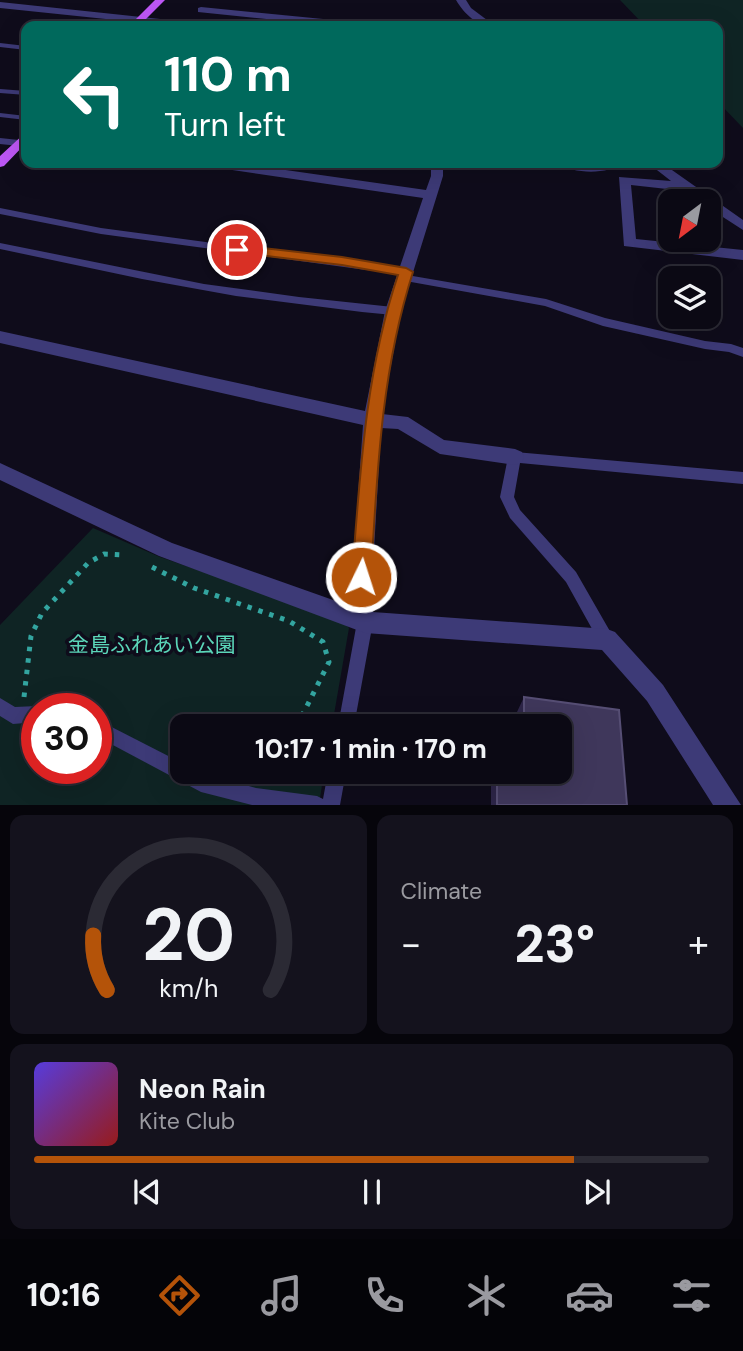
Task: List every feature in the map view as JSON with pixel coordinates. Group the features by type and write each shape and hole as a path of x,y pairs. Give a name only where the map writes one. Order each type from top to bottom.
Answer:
{"main road":[{"path":"139,21 160,0"},
{"path":"0,163 21,142"}],"street":[{"path":"461,0 466,14 480,21"},
{"path":"0,5 122,21"},
{"path":"201,10 313,21"},
{"path":"246,168 431,195"},
{"path":"365,622 359,603 373,420 393,311 431,195 436,168"},
{"path":"661,168 691,189"},
{"path":"688,187 624,180 629,243 743,255"},
{"path":"721,210 743,226"},
{"path":"0,337 373,420 401,422 440,447 516,457"},
{"path":"0,471 166,550 365,622 607,640 655,693 728,805"}],"lane":[{"path":"0,45 21,47"},
{"path":"0,91 21,93"},
{"path":"0,115 21,117"},
{"path":"0,141 21,140"},
{"path":"0,211 56,225 132,238 342,261 546,303 603,323 731,348 743,353"},
{"path":"0,246 70,258 141,276 309,304 393,311"},
{"path":"607,640 571,577 515,514 507,497 516,457 743,478"},
{"path":"348,714 365,622"},
{"path":"112,736 201,783 256,797 317,805"},
{"path":"331,805 335,784"}],"path":[{"path":"6,711 24,704 31,636 42,613 88,563 104,554 130,556"},
{"path":"149,565 194,588 289,621 323,642 329,663 303,714"}],"green space":[{"path":"620,0 743,0 743,128 723,107 723,21 640,21"},
{"name":"金島ふれあい公園","path":"93,528 160,557 342,620 349,628 334,714 170,714 170,784 322,784 319,805 0,805 0,625"}],"building":[{"path":"524,697 619,710 627,805 497,805 497,784 572,784 572,714 524,714"}],"route":[{"path":"237,250 342,261 406,272 393,311 373,420 361,577"}]}
